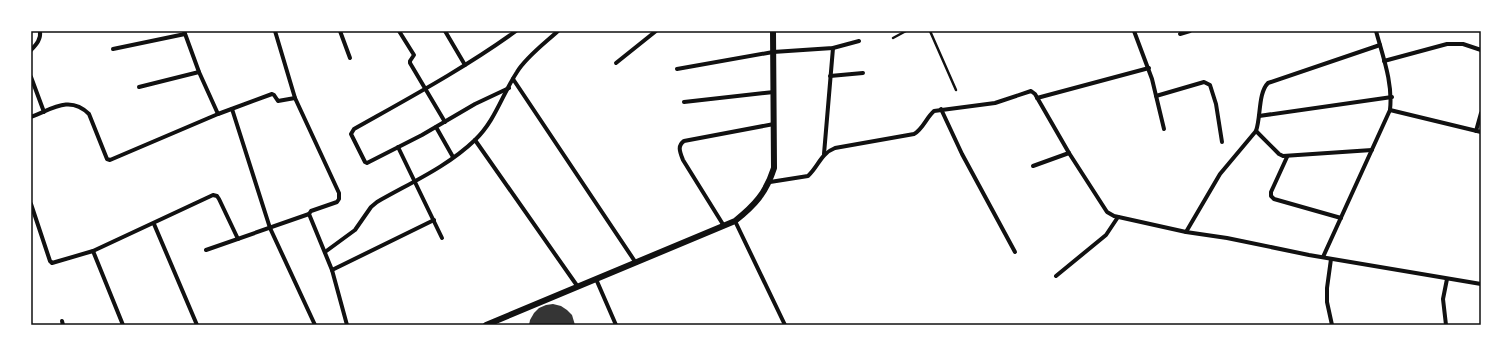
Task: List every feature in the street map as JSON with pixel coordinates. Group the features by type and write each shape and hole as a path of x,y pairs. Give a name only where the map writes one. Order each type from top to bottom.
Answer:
{"street":[{"path":"31,50 37,44 41,36 40,31"},
{"path":"206,250 310,214 311,211 337,202 339,196 295,98 275,31"},
{"path":"340,31 350,58"},
{"path":"399,31 414,55 410,63 445,122"},
{"path":"445,31 466,65"},
{"path":"509,88 475,104 436,127 366,163 351,134 352,131 466,65 516,31"},
{"path":"326,252 355,230 371,207 377,202 447,162 475,140 484,130 496,111 523,64 558,31"},
{"path":"616,63 656,31"},
{"path":"486,325 724,226 735,221 755,204 762,196 770,182 774,168 773,31"},
{"path":"1134,31 1149,68 1164,129"},
{"path":"1180,34 1190,31"},
{"path":"1323,258 1390,110 1392,97 1376,31"},
{"path":"113,49 185,33 199,72 218,114"},
{"path":"677,69 773,52 833,48 859,41"},
{"path":"1384,61 1447,44 1463,44 1481,50"},
{"path":"1186,232 1220,174 1256,131 1260,116 1263,91 1268,83 1380,45"},
{"path":"824,154 833,48"},
{"path":"1038,98 1149,68"},
{"path":"139,87 199,72"},
{"path":"830,76 863,73"},
{"path":"31,77 44,112"},
{"path":"513,79 636,263"},
{"path":"1156,96 1204,82 1210,85 1216,104 1222,142"},
{"path":"770,182 808,176 824,154 835,148 914,134 919,130 928,116 934,111 995,103 1031,91 1034,92 1038,98 1069,154 1107,212 1118,217 1186,232 1227,238 1323,258 1481,284"},
{"path":"684,102 774,92"},
{"path":"31,117 66,104 73,104 85,110 89,114 108,160 218,114 272,94 278,101 295,98"},
{"path":"1260,116 1392,97"},
{"path":"232,109 270,228 314,325"},
{"path":"941,109 962,154 1015,252"},
{"path":"1390,110 1481,132"},
{"path":"1476,131 1481,113"},
{"path":"724,226 683,160 679,149 680,144 684,141 774,124"},
{"path":"436,127 453,157"},
{"path":"1256,131 1279,154 1287,157 1372,150"},
{"path":"475,140 578,287"},
{"path":"398,147 442,238"},
{"path":"1033,166 1069,154"},
{"path":"1287,157 1271,192 1271,196 1274,199 1341,218"},
{"path":"31,204 50,261 52,263 93,251 154,224 213,195 219,199 238,239"},
{"path":"310,214 326,252 347,325"},
{"path":"1056,276 1106,235 1118,217"},
{"path":"332,270 434,220"},
{"path":"735,221 785,325"},
{"path":"154,224 197,325"},
{"path":"93,251 123,325"},
{"path":"1330,259 1327,302 1332,325"},
{"path":"596,279 616,325"},
{"path":"1446,325 1443,304 1447,279"}],"lane":[{"path":"893,38 906,31"},
{"path":"930,31 956,90"}],"building":[{"path":"553,304 561,306 567,310 572,315 575,325 529,325 534,313 539,308"}]}
